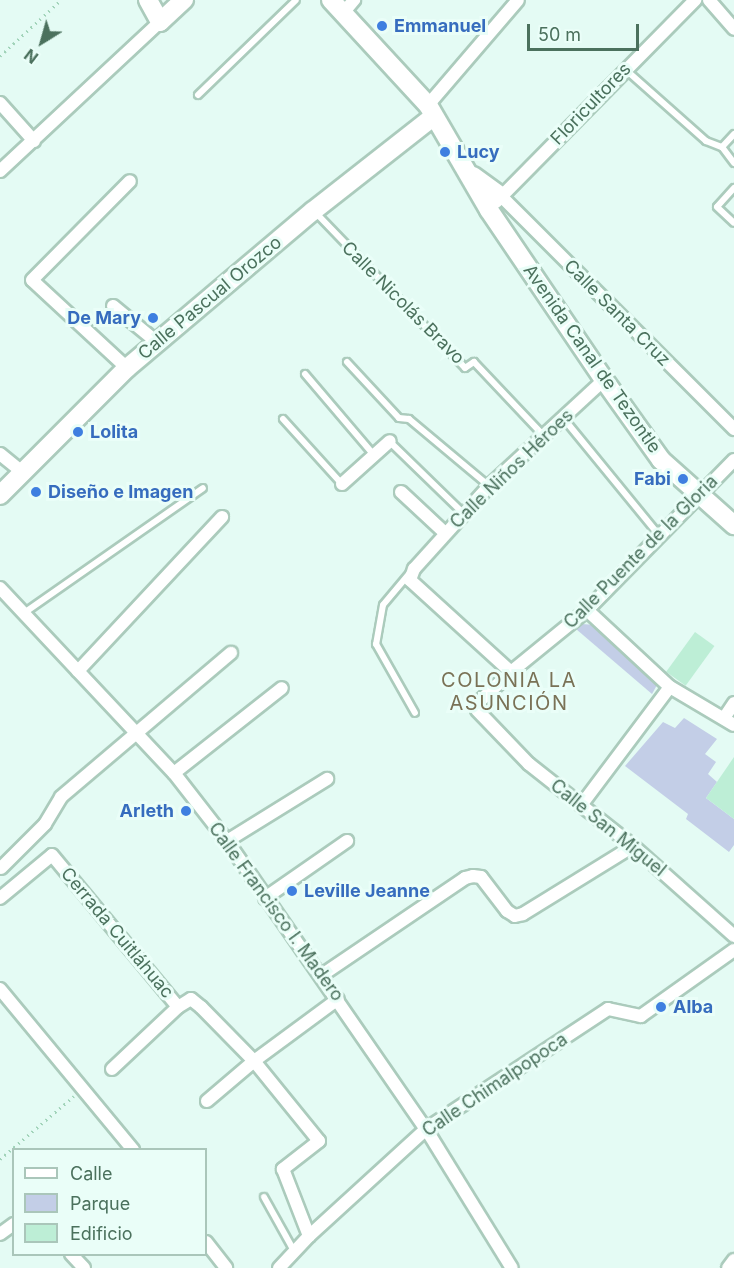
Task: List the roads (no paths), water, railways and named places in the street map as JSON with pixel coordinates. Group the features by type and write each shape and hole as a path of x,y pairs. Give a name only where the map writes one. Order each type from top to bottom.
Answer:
{"street":[{"path":"148,0 160,22"},
{"path":"0,171 184,0"},
{"path":"431,111 518,0"},
{"name":"Floricultores","path":"489,210 695,0"},
{"path":"709,0 734,29"},
{"name":"Avenida Canal de Tezontle","path":"343,4 431,111 471,175 489,210 661,460 734,525"},
{"path":"0,103 34,141"},
{"name":"Calle Pascual Orozco","path":"0,495 127,368 431,111"},
{"name":"Avenida Canal de Tezontle","path":"471,175 501,196"},
{"path":"127,368 32,280 130,180"},
{"name":"Calle Santa Cruz","path":"501,196 734,429"},
{"path":"113,306 158,343"},
{"name":"Calle Niños Héroes","path":"414,569 489,486 604,380"},
{"path":"342,484 390,441"},
{"path":"0,454 22,472"},
{"name":"Calle Puente de la Gloria","path":"483,719 477,710 480,701 511,672 587,610 734,460"},
{"path":"401,492 445,533"},
{"path":"78,671 222,518"},
{"path":"414,569 410,580 417,589 511,672"},
{"name":"Calle Francisco I. Madero","path":"0,588 174,773 227,841 322,975 426,1129 512,1268"},
{"path":"587,610 670,687 729,721 734,704"},
{"path":"1,868 45,824 61,797 231,653"},
{"path":"582,804 670,687"},
{"path":"174,773 282,688"},
{"name":"Calle San Miguel","path":"483,719 529,764 633,846 734,936"},
{"path":"227,841 327,779"},
{"path":"266,898 347,841"},
{"path":"322,975 465,878 481,877 488,883 507,911 515,916 523,914 633,846"},
{"name":"Cerrada Cuitláhuac","path":"0,898 52,855 178,1007"},
{"name":"Calle Chimalpopoca","path":"279,1268 309,1236 426,1129 608,1010 641,1017 734,950"},
{"path":"0,989 132,1148"},
{"path":"112,1069 178,1007 191,999 254,1061 319,1141 283,1169 309,1236"},
{"path":"207,1101 254,1061 338,999"},
{"path":"207,1243 226,1268"},
{"path":"73,1256 84,1268"},
{"path":"728,1268 734,1260"}],"lane":[{"path":"198,95 296,0"},
{"path":"625,70 706,141 722,147 734,163"},
{"path":"722,147 734,134"},
{"path":"734,188 717,207 734,223"},
{"name":"Calle Nicolás Bravo","path":"313,211 465,368 474,362 544,436"},
{"path":"347,362 399,418 409,419 489,486"},
{"path":"305,374 374,455"},
{"path":"282,419 342,484"},
{"path":"564,419 659,535"},
{"path":"390,441 463,513"},
{"path":"23,613 203,488"},
{"path":"414,569 383,605 376,644 415,713"},
{"path":"264,1197 294,1252"}],"place":[{"name":"Emmanuel","path":"382,26"},
{"name":"Lucy","path":"445,152"},
{"name":"De Mary","path":"153,318"},
{"name":"Lolita","path":"78,432"},
{"name":"Fabi","path":"683,479"},
{"name":"Diseño e Imagen","path":"36,492"},
{"name":"Arleth","path":"186,811"},
{"name":"Leville Jeanne","path":"292,891"},
{"name":"Alba","path":"661,1007"}],"district":[{"name":"COLONIA LA ASUNCIÓN","path":"509,692"}]}
